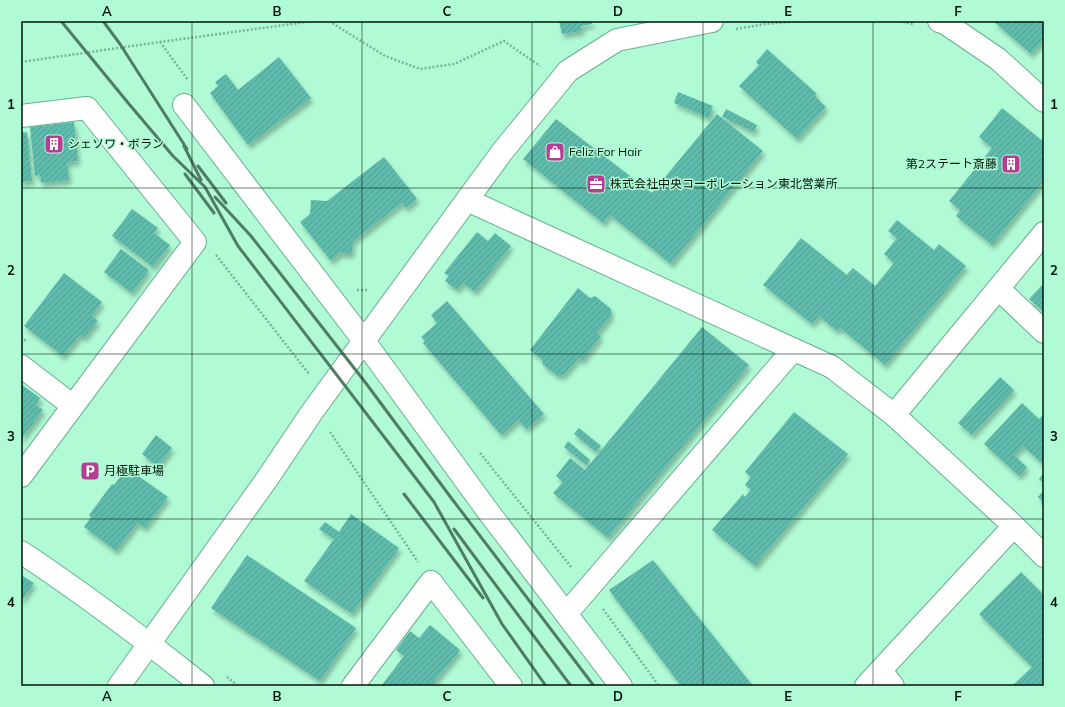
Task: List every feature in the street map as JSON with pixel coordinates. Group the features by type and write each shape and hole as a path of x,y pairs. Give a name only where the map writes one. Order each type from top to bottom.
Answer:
{"street":[{"path":"940,21 998,59 1044,101"},
{"path":"119,686 267,479 312,412 502,152 568,71 617,40 720,25"},
{"path":"184,106 364,341 483,504 621,686"},
{"path":"21,116 87,108 195,242 21,476"},
{"path":"467,200 832,367 894,415 1014,526 1044,556"},
{"path":"894,415 1044,233"},
{"path":"999,289 1044,332"},
{"path":"566,614 793,350"},
{"path":"21,366 73,406"},
{"path":"880,681 1014,526"},
{"path":"21,552 71,585 203,686"},
{"path":"353,686 432,582 511,686"}],"path":[{"path":"21,62 314,21"},
{"path":"329,21 385,56 420,69 454,64 504,41 544,68"},
{"path":"720,25 766,24 802,21"},
{"path":"160,42 193,86"},
{"path":"213,251 312,378"},
{"path":"354,291 375,290"},
{"path":"326,427 432,582"},
{"path":"479,452 588,589 659,686"}],"building":[{"path":"559,21 592,21 592,24 581,26 582,31 562,34"},
{"path":"993,21 1044,21 1044,39 1031,54"},
{"path":"767,49 817,94 815,96 826,107 797,139 739,86 759,65 756,62"},
{"path":"279,57 311,98 248,145 210,93 218,86 215,82 226,74 238,90"},
{"path":"678,92 713,106 709,118 674,103"},
{"name":"第2ステート斎藤","path":"1002,108 1044,142 1044,181 992,245 956,216 960,210 949,201 992,148 979,137"},
{"path":"726,109 757,125 754,132 722,117"},
{"path":"717,114 763,151 671,264 610,215 603,223 523,159 556,119 652,193"},
{"name":"シェソワ・ボラン","path":"74,122 78,161 67,162 69,180 41,183 40,175 35,176 30,127"},
{"path":"27,132 32,181 23,182 21,187 21,133"},
{"path":"384,157 417,199 406,208 402,203 353,241 352,254 340,253 331,261 300,222 310,214 311,200 327,201"},
{"path":"132,209 158,228 154,233 170,245 153,267 112,236"},
{"path":"897,220 934,250 939,244 966,266 885,365 840,328 837,331 819,316 812,324 763,285 801,238 847,275 853,268 875,286 894,263 884,254 897,238 888,231"},
{"path":"477,232 488,241 495,233 511,246 475,292 463,283 457,290 445,281 449,276 444,273"},
{"path":"121,249 149,270 132,293 104,272"},
{"path":"64,273 102,302 92,316 98,321 84,338 80,335 63,356 24,326"},
{"path":"1044,283 1044,312 1029,299"},
{"path":"578,288 590,298 595,296 611,309 611,316 597,333 601,336 582,361 578,358 565,374 558,376 543,365 542,359 530,350"},
{"path":"447,301 544,414 526,429 518,420 501,435 423,343 425,341 421,337 437,323 431,315"},
{"path":"702,327 749,365 608,538 553,493 563,482 556,476 570,458 585,470"},
{"path":"1000,377 1014,390 972,435 958,423"},
{"path":"21,384 40,398 36,405 43,410 21,440"},
{"path":"1022,403 1039,419 1044,414 1044,465 1023,446 1014,455 1027,467 1019,476 984,444"},
{"path":"794,412 848,454 755,566 712,530 743,494 745,497 751,490 745,485 751,477 745,472"},
{"path":"579,428 601,446 596,452 574,434"},
{"path":"156,435 172,448 158,467 142,454"},
{"path":"568,441 590,460 586,465 564,447"},
{"path":"127,468 168,497 145,528 137,523 116,551 84,527 91,517 89,515 112,484 114,485"},
{"path":"1044,473 1044,484 1039,479"},
{"path":"1044,490 1044,503 1038,497"},
{"path":"351,514 399,548 352,614 304,581 334,539 319,529 325,522 339,532"},
{"path":"247,555 356,628 320,681 211,608"},
{"path":"653,560 753,686 681,686 609,590"},
{"path":"1021,572 1044,595 1044,686 1012,686 1032,667 979,614"},
{"path":"21,575 34,583 21,602"},
{"path":"430,625 460,650 431,686 381,686 404,656 396,650 410,631 419,638"}],"railway":[{"path":"61,21 173,156 205,187 238,246 434,502 502,624 546,686"},
{"path":"103,21 120,44 187,149"},
{"path":"184,146 201,180"},
{"path":"198,166 226,203"},
{"path":"185,174 214,213"},
{"path":"215,197 251,236 365,382 594,686"},
{"path":"404,494 483,598"},
{"path":"454,529 571,686"}],"place":[{"name":"シェソワ・ボラン","path":"54,144"},
{"name":"Feliz For Hair","path":"555,152"},
{"name":"第2ステート斎藤","path":"1011,164"},
{"name":"株式会社中央コーポレーション東北営業所","path":"596,184"},
{"name":"月極駐車場","path":"90,471"}]}
